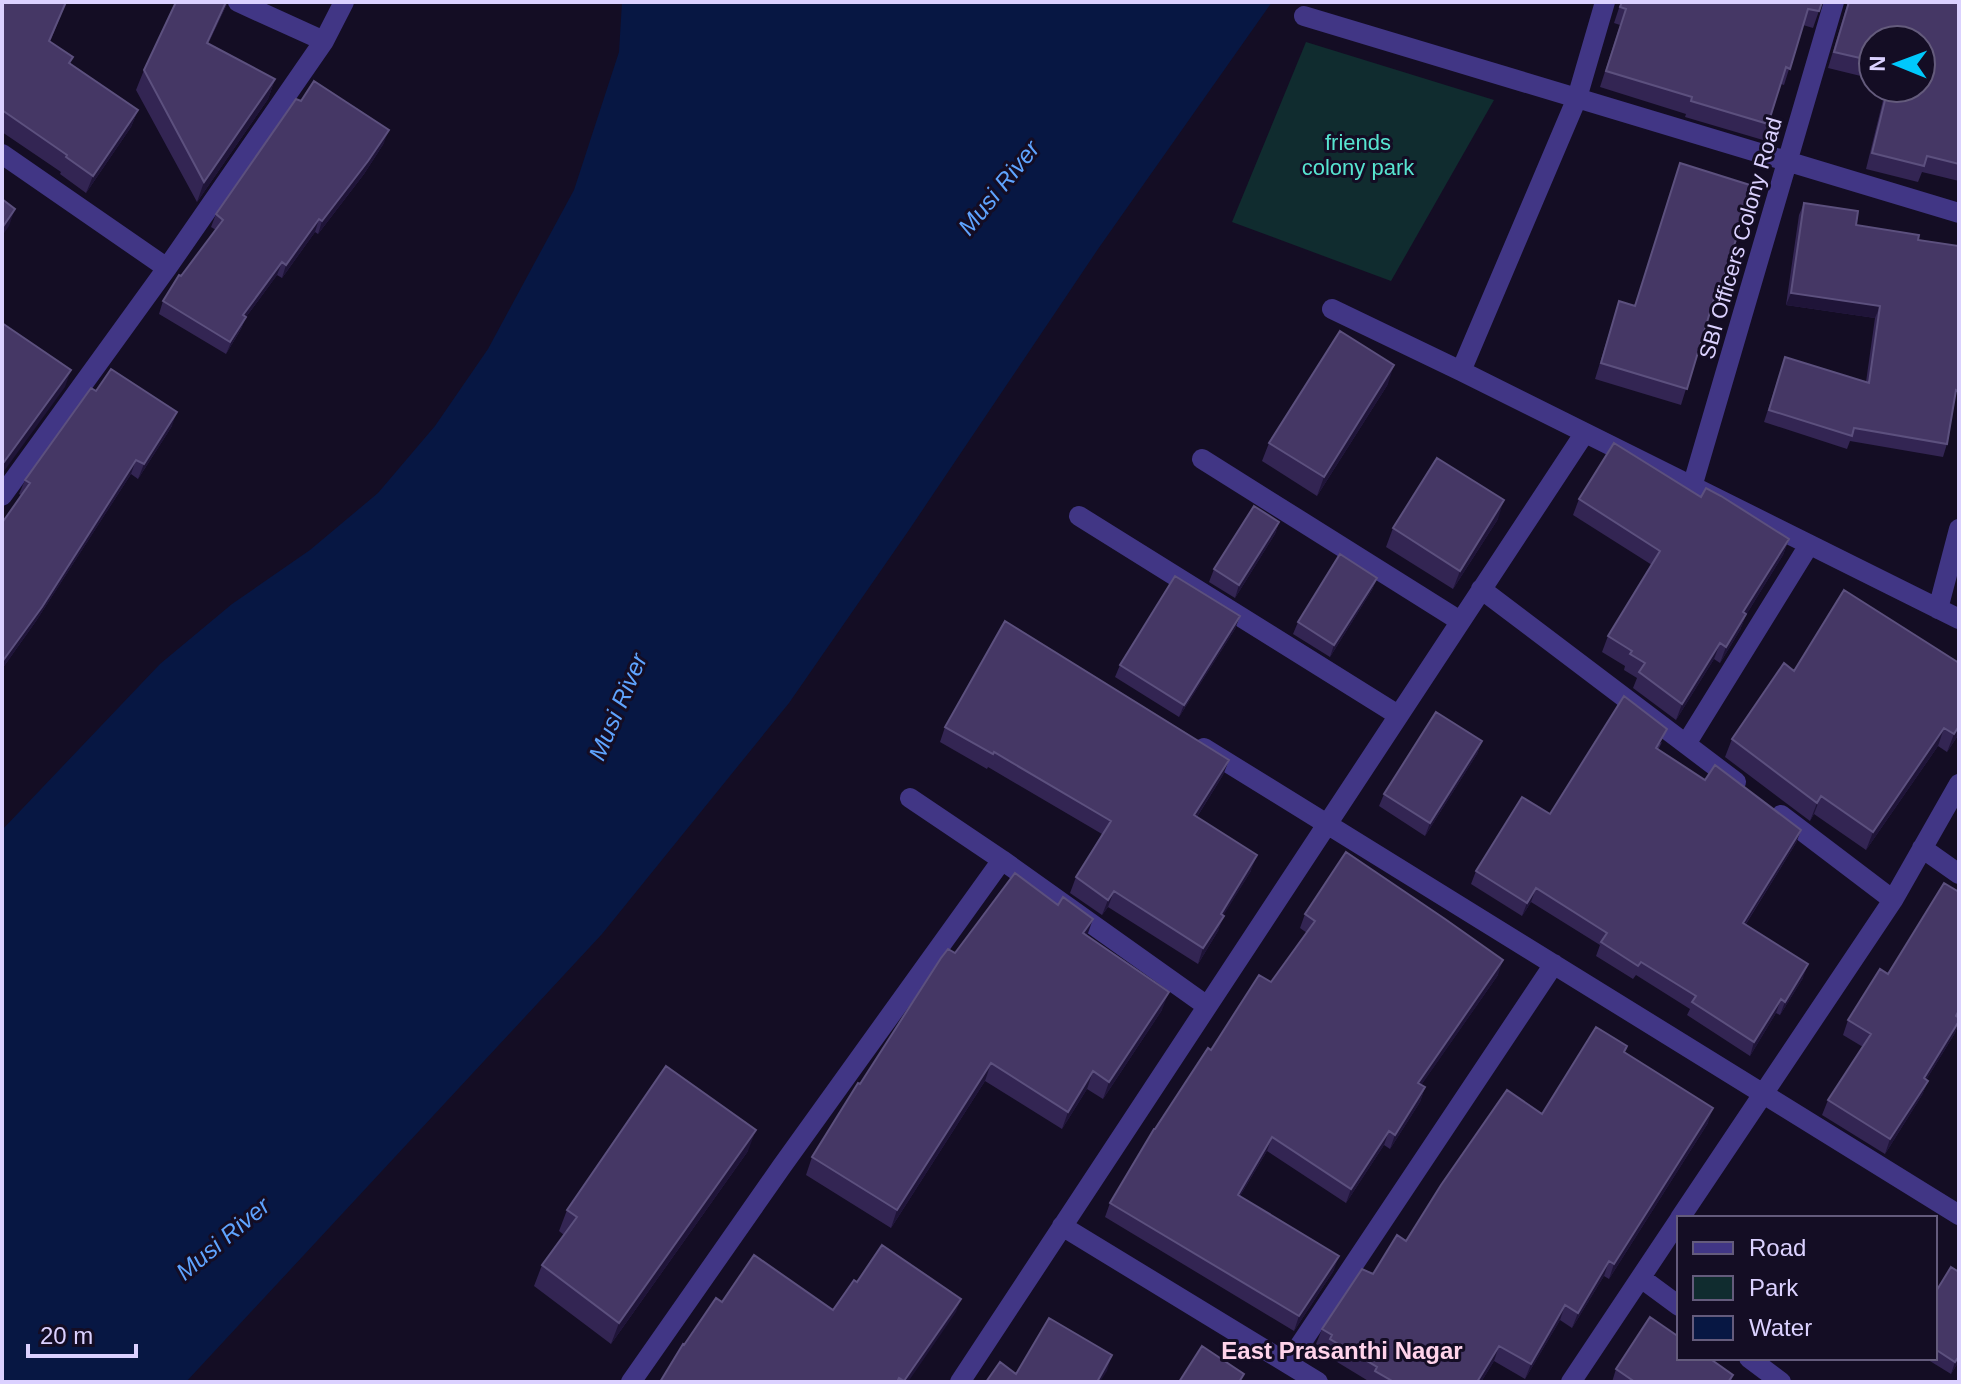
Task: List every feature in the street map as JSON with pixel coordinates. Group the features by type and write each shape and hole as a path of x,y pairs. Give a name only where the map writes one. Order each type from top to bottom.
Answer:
{"street":[{"path":"238,2 324,41"},
{"path":"2,496 167,268 324,41 344,2"},
{"path":"1461,371 1577,98 1605,2"},
{"name":"SBI Officers Colony Road","path":"1692,487 1834,2"},
{"path":"1304,16 1959,213"},
{"path":"2,154 167,268"},
{"path":"1332,309 1959,619"},
{"path":"960,1382 1584,434"},
{"path":"1202,459 1460,621"},
{"path":"1079,516 1398,715"},
{"path":"1938,609 1959,529"},
{"path":"1686,744 1809,545"},
{"path":"1481,589 1747,790"},
{"path":"1194,741 1959,1215"},
{"path":"1682,1216 1893,900 1959,784"},
{"path":"910,798 1207,1006"},
{"path":"1771,808 1893,900"},
{"path":"1922,848 1959,874"},
{"path":"631,1382 1002,860"},
{"path":"1288,1363 1554,964"},
{"path":"1571,1382 1677,1224"},
{"path":"1062,1226 1318,1382"},
{"path":"1641,1278 1677,1305"},
{"path":"1752,1360 1781,1382"}],"green space":[{"name":"friends colony park","path":"1306,42 1494,100 1391,281 1232,222"}],"water":[{"name":"Musi River","path":"622,2 1272,2 1098,249 789,703 602,934 186,1382 2,1382 2,830 160,664 232,604 310,550 378,493 435,426 488,349 574,190 619,52"}],"building":[{"path":"2,2 66,2 49,41 73,57 69,63 138,110 93,176 2,110"},
{"path":"176,2 226,2 207,43 275,79 204,182 144,70"},
{"path":"1622,2 1822,2 1819,11 1808,9 1790,69 1786,67 1768,124 1606,71 1626,9 1620,7"},
{"path":"1849,2 1959,2 1959,164 1927,156 1924,166 1872,153 1884,104 1937,104 1937,24 1857,24 1857,57 1834,52"},
{"path":"314,81 389,130 322,221 319,219 286,265 282,262 243,315 246,317 230,342 163,301 179,275 223,220 216,214 296,99 301,101"},
{"path":"1680,163 1753,186 1719,293 1716,292 1687,389 1601,363 1619,301 1635,306"},
{"path":"2,199 15,209 2,228"},
{"path":"1804,203 1858,211 1856,225 1919,235 1918,240 1959,246 1959,383 1947,444 1854,428 1852,436 1769,410 1785,357 1869,383 1880,306 1791,293"},
{"path":"2,323 71,370 4,462 2,461"},
{"path":"1340,331 1394,365 1324,477 1269,443"},
{"path":"111,369 177,412 144,464 136,460 42,607 2,662 2,523 30,483 25,480 91,388 96,391"},
{"path":"1614,443 1701,497 1706,488 1789,539 1743,612 1746,614 1726,647 1720,643 1682,704 1639,672 1645,663 1608,636 1660,551 1579,499"},
{"path":"1437,458 1504,500 1460,571 1393,528"},
{"path":"1254,506 1279,522 1239,585 1214,569"},
{"path":"1340,554 1377,578 1334,645 1298,622"},
{"path":"1175,576 1240,616 1184,705 1120,665"},
{"path":"1844,590 1959,663 1959,726 1954,734 1944,728 1873,832 1821,796 1817,803 1732,739 1784,663 1794,671"},
{"path":"1005,621 1229,760 1194,815 1257,855 1203,948 1114,891 1108,900 1076,877 1111,821 945,727"},
{"path":"1624,696 1667,729 1656,748 1705,780 1715,765 1801,830 1743,923 1808,964 1785,1002 1781,999 1754,1042 1692,1002 1696,996 1641,962 1638,966 1601,942 1607,933 1536,888 1527,903 1476,871 1522,797 1550,814"},
{"path":"1436,712 1482,741 1430,823 1384,794"},
{"path":"1346,852 1503,960 1418,1083 1425,1087 1395,1135 1389,1131 1351,1189 1272,1137 1238,1195 1339,1256 1299,1316 1110,1203 1154,1129 1208,1048 1211,1050 1259,975 1271,982 1315,921 1305,914"},
{"path":"1015,873 1058,905 1063,897 1093,919 1083,933 1169,992 1109,1082 1093,1071 1068,1112 991,1063 897,1210 812,1157 941,958 948,949 955,953"},
{"path":"1944,883 1959,892 1959,1010 1956,1016 1959,1021 1924,1078 1928,1081 1890,1139 1828,1100 1871,1034 1848,1020 1880,969 1888,974"},
{"path":"1596,1027 1627,1046 1624,1052 1713,1108 1614,1264 1609,1261 1578,1313 1565,1305 1531,1364 1499,1346 1477,1382 1394,1382 1375,1371 1377,1367 1330,1339 1332,1335 1322,1329 1362,1269 1373,1274 1397,1235 1406,1241 1507,1090 1542,1114"},
{"path":"666,1066 756,1130 619,1323 542,1265 577,1217 567,1210"},
{"path":"882,1245 961,1299 904,1381 899,1378 897,1382 660,1382 716,1298 722,1302 754,1255 833,1310"},
{"path":"1951,1267 1959,1272 1959,1356 1955,1362 1937,1350 1937,1290"},
{"path":"1650,1317 1677,1336 1677,1360 1712,1360 1733,1375 1728,1382 1635,1382 1616,1369"},
{"path":"1049,1318 1112,1355 1097,1382 986,1382 1000,1362 1016,1374"},
{"path":"1202,1346 1244,1374 1239,1382 1179,1382"}],"district":[{"name":"East Prasanthi Nagar","path":"1342,1351"}]}
